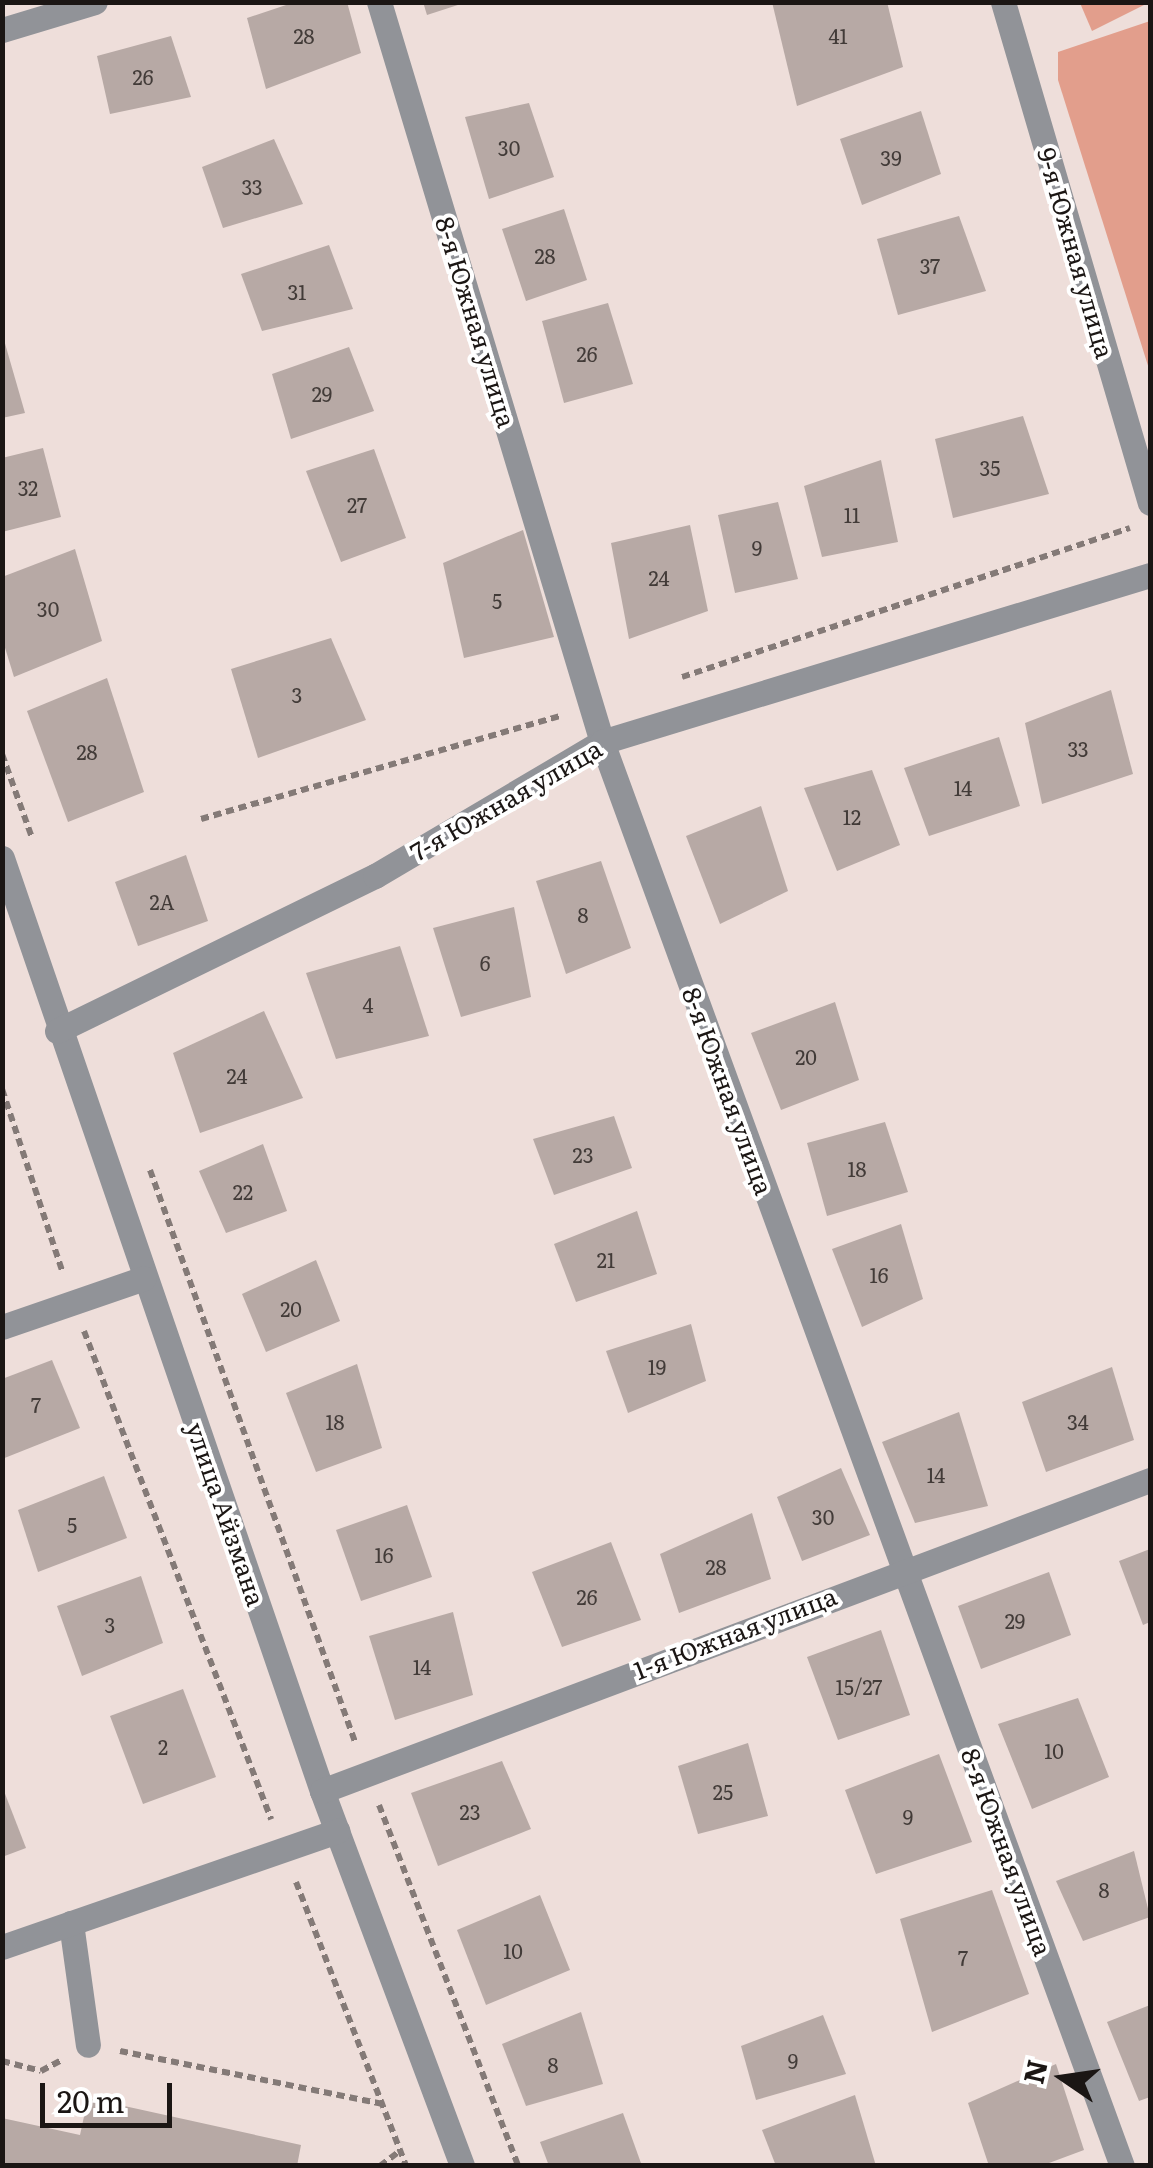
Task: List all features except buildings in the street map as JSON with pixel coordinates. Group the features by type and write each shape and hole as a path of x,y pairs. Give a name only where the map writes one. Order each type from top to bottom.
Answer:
{"street":[{"path":"2,30 95,2"},
{"name":"8-я Южная улица","path":"378,2 602,742 1122,2166"},
{"name":"9-я Южная улица","path":"1003,2 1150,503"},
{"name":"7-я Южная улица","path":"57,1031 374,876 602,742 1150,575"},
{"name":"улица Айзмана","path":"2,858 15,935 57,1031 322,1790 462,2166"},
{"path":"2,1327 144,1278"},
{"name":"1-я Южная улица","path":"322,1790 902,1569 1150,1480"},
{"path":"2,1947 337,1831"},
{"path":"71,1923 88,2045"}],"path":[{"path":"668,682 1150,521"},
{"path":"201,819 593,706"},
{"path":"2,754 35,846"},
{"path":"2,1088 73,1301 406,2166"},
{"path":"147,1162 367,1774 518,2166"},
{"path":"2,2061 41,2071 88,2045 382,2104"},
{"path":"380,2166 400,2151"}],"shaded area":[{"path":"1080,2 1150,2 1092,31 1080,3"},
{"path":"1150,21 1150,372 1058,80 1058,52"}]}
